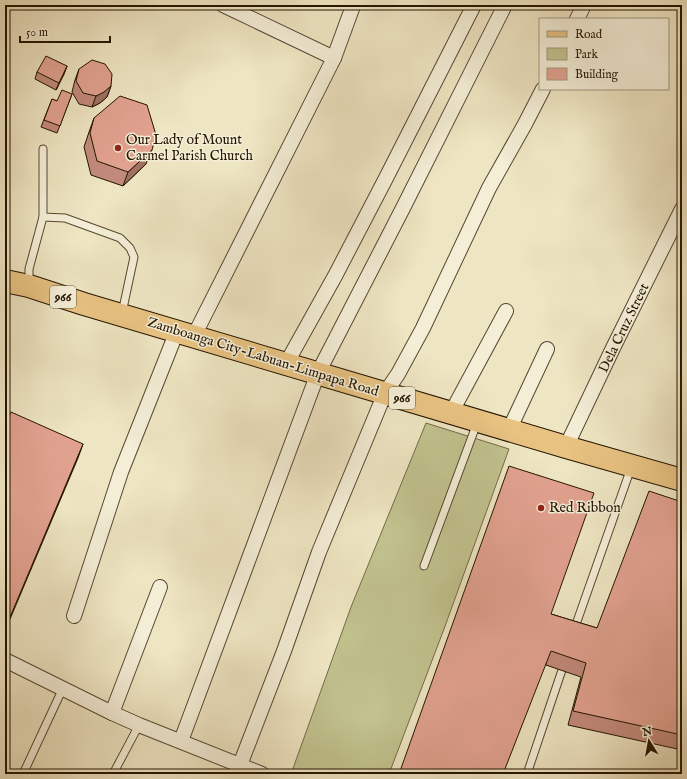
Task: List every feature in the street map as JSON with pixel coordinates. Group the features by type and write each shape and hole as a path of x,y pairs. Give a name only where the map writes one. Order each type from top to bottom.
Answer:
{"main road":[{"name":"Zamboanga City-Labuan-Limpapa Road","path":"5,281 29,286 185,334 682,480"}],"street":[{"path":"223,5 334,58"},
{"path":"286,364 335,276 378,194 474,5"},
{"path":"181,741 318,373 407,201 505,5"},
{"path":"578,18 584,5"},
{"path":"74,616 122,472 185,334 334,58 353,6"},
{"path":"240,765 284,650 319,552 385,393 398,374 423,328 488,188 525,124 542,90"},
{"name":"Dela Cruz Street","path":"566,447 682,209"},
{"path":"451,413 506,311"},
{"path":"509,430 547,350"},
{"path":"112,713 160,587"},
{"path":"5,660 139,725 262,774"}],"lane":[{"path":"29,286 28,269 43,217 43,149"},
{"path":"43,217 65,218 72,220 120,238 130,248 134,258 122,315"},
{"path":"424,566 478,420"},
{"path":"572,636 632,466"},
{"path":"527,774 562,670"},
{"path":"23,774 63,688"},
{"path":"113,774 139,725"}],"green space":[{"path":"426,423 509,449 444,629 389,774 291,774 351,607"}],"building":[{"path":"46,56 67,66 59,83 37,72"},
{"path":"92,60 105,64 112,74 111,86 96,96 83,93 76,81 79,69"},
{"path":"62,90 72,94 60,126 44,120 52,99 57,101"},
{"name":"Our Lady of Mount Carmel Parish Church","path":"120,96 147,105 156,135 152,150 128,172 97,161 90,133 94,118"},
{"path":"11,412 83,444 5,629 5,424"},
{"path":"509,466 594,493 551,614 597,628 649,491 682,502 682,735 573,711 586,663 551,651 503,774 399,774"}],"place":[{"name":"Our Lady of Mount Carmel Parish Church","path":"118,148"},
{"name":"Red Ribbon","path":"541,508"}]}
